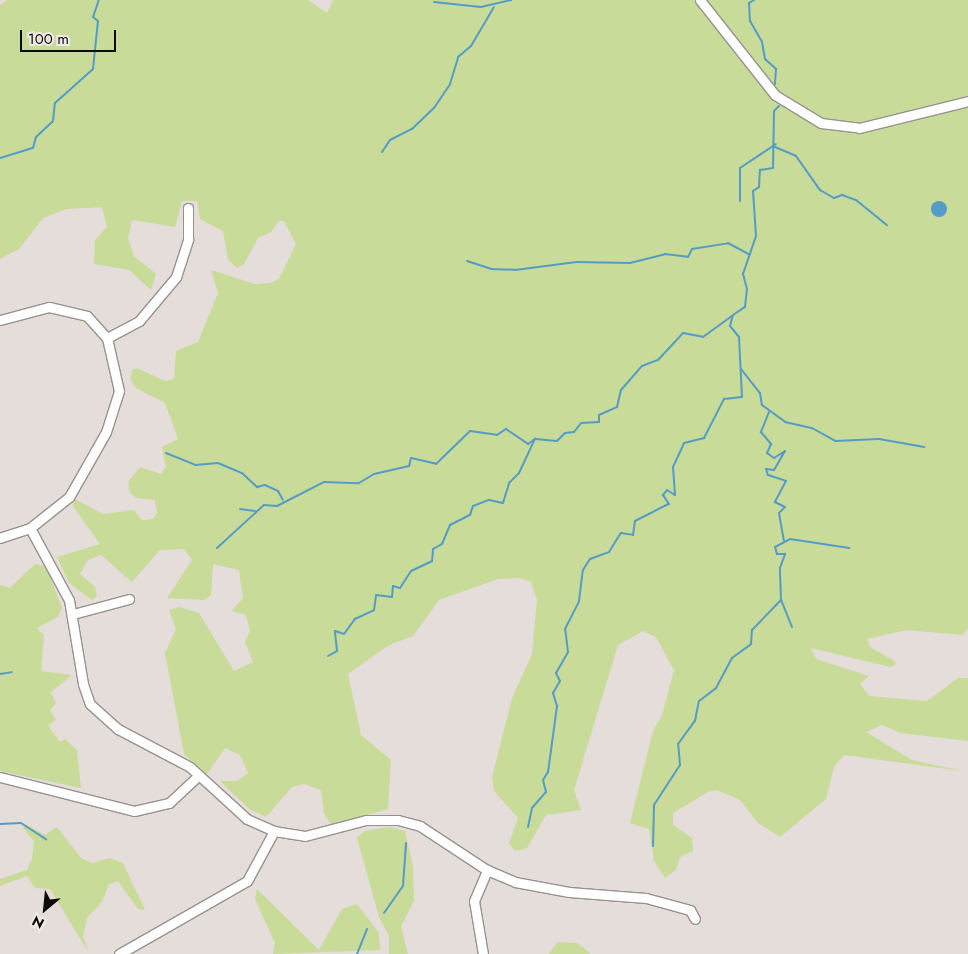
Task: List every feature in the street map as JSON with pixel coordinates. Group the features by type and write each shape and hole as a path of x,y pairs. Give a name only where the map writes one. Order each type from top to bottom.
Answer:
{"street":[{"path":"700,0 775,95 821,123 859,128 968,101"},
{"path":"107,338 138,321 176,277 188,239 188,208"},
{"path":"0,320 38,308 62,307 87,316 107,338 119,383 115,411 76,488 30,528 0,538"},
{"path":"30,528 56,568 73,614 84,690 98,714 199,775 240,814 274,831 317,835 366,820 398,820 425,829 487,870 542,888 646,898 690,910 695,920"},
{"path":"73,614 129,599"},
{"path":"0,777 134,811 169,803 199,775"},
{"path":"119,954 236,890 255,871 274,831"},
{"path":"483,954 474,901 487,870"}],"green space":[{"path":"7,0 308,0 327,13 333,0 968,0 968,628 963,635 906,630 867,639 870,647 893,660 896,664 890,667 811,648 816,659 869,676 860,684 869,696 927,701 958,678 968,678 968,741 900,733 882,725 866,732 912,760 963,771 844,755 834,767 826,799 780,837 758,823 740,800 717,790 708,792 673,813 673,825 692,838 693,851 680,857 676,870 665,878 654,861 649,829 630,823 653,731 662,715 674,670 656,637 643,631 618,645 574,790 581,810 546,815 527,848 515,851 509,843 518,818 494,791 492,777 512,698 532,654 537,600 531,582 521,578 498,579 439,600 413,636 389,645 348,674 361,735 391,760 388,809 331,825 324,813 321,790 304,784 292,787 266,817 249,809 220,781 237,781 248,773 240,755 225,748 207,774 184,754 165,653 176,629 169,610 179,607 199,613 234,671 253,662 245,642 250,631 246,615 232,611 243,598 239,570 213,564 211,595 205,600 167,598 192,560 184,549 160,550 132,582 101,555 88,560 80,574 95,587 97,596 92,600 69,583 57,557 100,544 73,506 75,499 103,514 134,510 142,520 153,519 157,513 155,500 137,498 130,493 128,482 140,467 161,474 166,467 162,447 178,439 165,403 136,388 130,379 132,370 137,368 165,381 174,379 176,351 198,342 218,293 211,270 255,284 270,283 279,279 296,244 284,221 279,221 271,232 258,238 244,264 237,268 228,260 223,231 200,219 197,201 182,201 175,227 132,220 128,238 134,256 156,274 151,290 129,270 94,264 95,240 107,227 102,207 67,209 43,218 19,249 0,259 0,5"},
{"path":"44,561 62,608 58,617 37,628 44,635 41,671 72,675 51,692 56,703 50,710 56,720 48,725 60,742 65,739 77,750 81,788 0,771 0,585 10,588 35,564 44,566"},
{"path":"25,824 45,835 57,827 81,858 92,863 110,858 123,863 145,910 138,909 118,881 109,884 102,902 87,918 83,937 89,953 50,889 35,888 27,876 0,886 0,879 27,870 32,859 34,841 23,828"},
{"path":"390,827 405,831 413,867 414,901 401,926 408,954 389,954 389,936 379,917 357,838 364,831"},
{"path":"257,889 319,950 342,909 357,904 379,933 380,950 273,954 275,943 255,899"},
{"path":"558,942 577,943 591,954 549,954"}],"water":[{"path":"939,201 945,203 947,209 945,215 939,217 933,215 931,209 933,203"}],"waterway":[{"path":"0,158 33,148 36,137 53,121 55,103 93,69 98,21 93,17 99,0"},
{"path":"434,2 481,7 511,0"},
{"path":"754,0 749,3 750,21 762,42 765,59 776,69 775,84"},
{"path":"382,152 390,140 412,129 434,108 450,84 458,57 471,46 494,7"},
{"path":"528,827 532,808 546,792 543,780 548,772 557,706 553,693 560,681 556,673 568,652 565,629 579,601 583,570 590,559 609,552 621,533 633,535 635,521 669,504 663,495 667,490 675,495 673,467 684,443 704,438 724,399 742,397 739,337 730,326 733,315 745,307 747,289 743,274 756,236 753,191 759,187 760,170 773,168 774,111 779,106"},
{"path":"740,201 740,168 776,144"},
{"path":"775,147 796,156 820,190 834,198 842,195 856,200 887,225"},
{"path":"467,261 491,269 515,270 576,262 630,263 665,254 688,257 692,249 728,243 749,254"},
{"path":"217,548 264,505 277,506 324,482 359,483 374,474 409,466 411,458 436,464 470,431 497,435 506,429 528,444 535,439 557,441 565,433 574,432 581,423 599,422 599,415 617,407 621,390 642,366 658,360 683,333 703,337 733,315"},
{"path":"741,369 760,393 762,405 785,422 812,428 835,441 879,439 924,447"},
{"path":"769,412 761,432 771,444 767,453 774,458 785,451 774,470 766,469 768,475 786,481 775,502 785,507 779,513 784,541"},
{"path":"328,656 337,651 335,631 344,634 355,619 374,610 376,595 392,597 393,586 400,588 411,571 432,561 433,549 442,544 450,525 470,515 473,506 489,500 503,503 509,483 519,473 535,439"},
{"path":"166,453 195,465 218,463 242,473 257,487 265,485 278,491 283,500"},
{"path":"240,509 255,511"},
{"path":"792,627 781,600 780,568 785,554 777,554 775,547 790,539 849,548"},
{"path":"653,846 654,805 680,765 678,744 695,721 699,701 716,688 732,658 751,644 752,630 781,600"},
{"path":"0,674 12,672"},
{"path":"0,824 21,823 46,839"},
{"path":"384,913 403,886 406,843"},
{"path":"357,954 367,929"}]}
